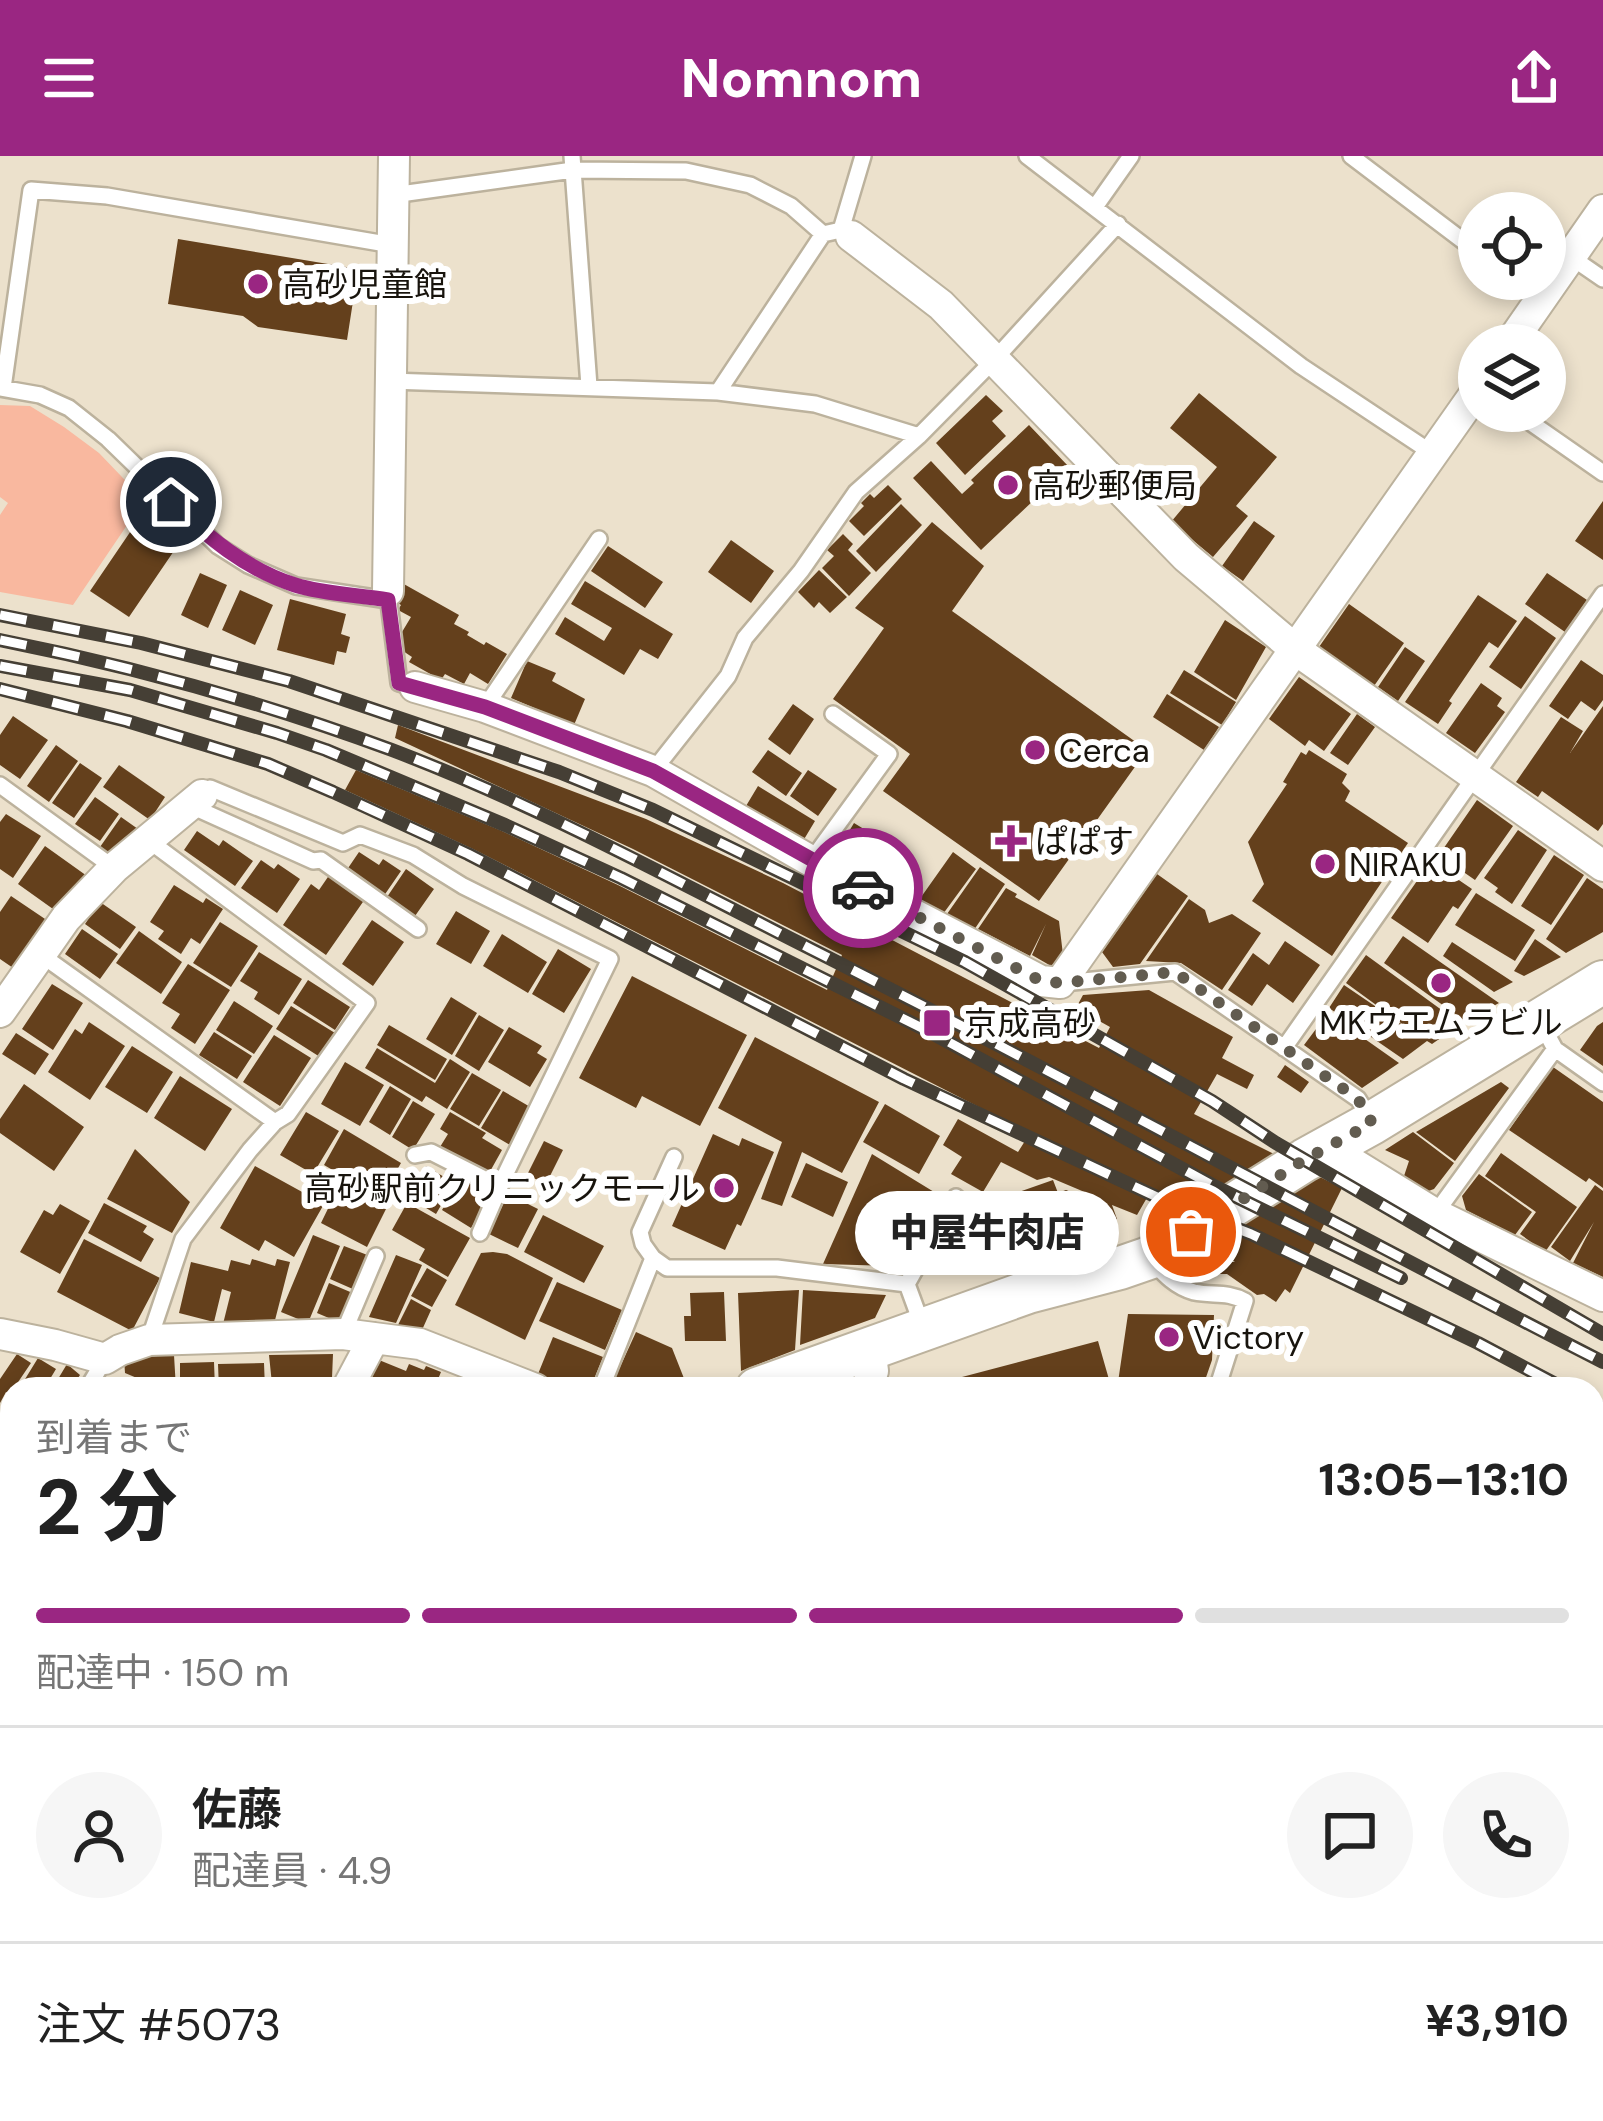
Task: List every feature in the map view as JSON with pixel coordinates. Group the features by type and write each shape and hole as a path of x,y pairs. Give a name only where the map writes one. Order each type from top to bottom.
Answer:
{"main road":[{"path":"821,1377 868,1368 923,1328 1149,1258 1304,1160 1548,1036 1603,982"}],"street":[{"path":"388,596 394,156"},
{"path":"1566,261 1603,210"},
{"path":"838,233 941,305 1186,556 1296,650 1603,866"},
{"path":"415,687 485,707 653,771 1041,981 1060,983 1458,417"},
{"path":"0,1012 66,918 114,868 195,800"},
{"path":"1328,1148 1435,1214 1603,1296"},
{"path":"0,1334 105,1359 149,1340 359,1336 431,1347 506,1377"},
{"path":"350,1377 359,1336"}],"lane":[{"path":"718,392 838,233 863,156"},
{"path":"1028,156 1301,366 1432,453"},
{"path":"1095,207 1131,156"},
{"path":"1351,156 1376,163 1458,235"},
{"path":"573,163 589,386"},
{"path":"393,195 573,163 686,171 750,185 838,233"},
{"path":"392,244 106,196 31,190 2,388 40,395 69,409 108,439 218,546 248,565 296,586 388,596 399,683 415,687"},
{"path":"653,771 728,676 745,638 801,571 856,492 994,360 1118,224"},
{"path":"1571,257 1603,279"},
{"path":"390,381 718,392 815,404 919,436"},
{"path":"1544,432 1603,473"},
{"path":"485,707 599,538"},
{"path":"1284,1048 1603,594"},
{"path":"812,861 889,754 833,714"},
{"path":"0,785 114,868"},
{"path":"418,929 321,860 313,861 195,800 210,788 343,843 360,835 413,855 463,886 610,959 480,1233"},
{"path":"148,840 367,1003 288,1114 275,1122 183,1239 149,1340"},
{"path":"40,954 275,1122"},
{"path":"1060,983 1175,972 1358,1099 1372,1123"},
{"path":"1435,1214 1548,1036 1603,1083"},
{"path":"415,1155 431,1152 500,1187"},
{"path":"674,1157 640,1232 653,1258 667,1268 777,1268 907,1284"},
{"path":"923,1328 907,1284 956,1197"},
{"path":"359,1336 376,1256"},
{"path":"606,1377 653,1258"},
{"path":"1149,1258 1170,1281 1193,1292 1232,1293 1245,1301 1221,1377"},
{"path":"94,1377 105,1359"}],"shaded area":[{"path":"0,405 30,406 64,427 99,453 144,500 73,605 0,592 0,515 8,503 0,497"}],"building":[{"path":"178,239 358,269 347,340 258,327 243,316 168,304"},
{"path":"1199,393 1277,457 1236,506 1248,516 1213,557 1171,522 1217,467 1170,428"},
{"path":"986,395 1003,411 992,421 1006,436 965,475 936,443"},
{"path":"1029,425 1069,467 981,550 913,478 931,461 962,494"},
{"path":"888,485 902,499 864,536 849,521 870,494 874,498"},
{"path":"1603,501 1603,560 1575,541"},
{"path":"901,504 922,525 876,572 856,551"},
{"path":"141,516 180,542 129,617 90,591"},
{"path":"1254,521 1275,536 1243,581 1222,566"},
{"path":"932,522 984,566 952,611 1147,750 1039,901 883,791 910,754 833,699 884,628 855,608"},
{"path":"843,534 853,544 848,550 871,573 849,596 822,568 834,556 827,550"},
{"path":"731,540 774,571 751,603 708,572"},
{"path":"608,546 663,582 645,608 591,571"},
{"path":"819,570 847,597 830,613 819,602 814,608 798,592"},
{"path":"200,573 227,585 208,628 181,615"},
{"path":"1547,573 1587,600 1565,632 1525,604"},
{"path":"585,581 673,634 658,659 640,649 624,675 555,634 565,617 604,641 612,628 571,604"},
{"path":"402,583 459,615 454,624 467,635 507,654 488,684 470,673 464,684 445,674 441,680 409,662 412,657 400,649 399,637 411,617 398,610 401,605 393,600"},
{"path":"240,590 273,605 255,645 222,630"},
{"path":"1478,595 1517,621 1498,648 1489,642 1438,724 1405,702"},
{"path":"290,599 346,614 341,634 350,637 346,653 337,651 334,665 277,650"},
{"path":"1349,604 1404,643 1374,686 1319,647"},
{"path":"1525,616 1556,638 1521,689 1489,667"},
{"path":"1225,620 1266,647 1236,700 1194,672"},
{"path":"1405,647 1425,661 1398,701 1378,687"},
{"path":"1581,660 1603,675 1603,700 1595,711 1581,701 1568,719 1549,706"},
{"path":"527,661 556,673 552,681 585,699 574,725 511,698"},
{"path":"1184,670 1236,702 1222,725 1170,693"},
{"path":"1299,677 1351,714 1324,751 1309,740 1305,746 1269,719"},
{"path":"1481,683 1502,698 1497,706 1505,712 1475,753 1446,733"},
{"path":"1167,694 1219,727 1204,750 1153,717"},
{"path":"793,704 814,719 790,755 768,739"},
{"path":"1603,706 1603,824 1598,831 1542,791 1538,797 1516,782 1561,717 1583,731 1570,753"},
{"path":"1357,714 1375,727 1348,765 1330,753"},
{"path":"13,716 48,740 20,779 0,765 0,735"},
{"path":"398,725 646,819 783,883 1099,1048 1110,1027 1076,1008 1083,995 1149,990 1233,1037 1222,1058 1254,1075 1247,1089 1217,1074 1194,1114 1342,1188 1290,1293 1285,1289 1276,1302 1227,1274 1218,1274 1218,1262 1235,1262 1148,1196 1137,1215 1112,1205 1117,1219 1100,1225 1091,1201 1094,1196 1049,1177 1037,1180 1001,1162 983,1192 951,1174 962,1157 943,1145 958,1119 1018,1152 1030,1133 473,849 345,790 356,770 618,885 827,990 842,955 633,849 395,738"},
{"path":"56,745 78,761 49,802 27,786"},
{"path":"768,750 802,773 786,796 752,772"},
{"name":"NIRAKU","path":"1309,750 1347,774 1342,783 1350,791 1345,801 1408,843 1332,956 1252,901 1264,884 1248,842 1287,784 1283,782 1301,752 1306,755"},
{"path":"80,763 102,778 74,818 52,803"},
{"path":"119,765 165,797 150,820 103,787"},
{"path":"808,770 837,789 818,816 790,796"},
{"path":"758,786 815,821 803,841 746,806"},
{"path":"95,797 119,814 100,841 75,824"},
{"path":"1477,800 1513,826 1475,880 1439,855"},
{"path":"6,814 41,836 13,878 0,869 0,822"},
{"path":"121,817 138,829 117,859 100,847"},
{"path":"854,823 890,845 872,875 836,853"},
{"path":"1518,830 1547,850 1512,904 1484,878"},
{"path":"197,831 219,846 223,840 253,861 235,886 184,850"},
{"path":"45,846 87,876 60,914 18,884"},
{"path":"359,852 379,865 383,859 401,871 381,900 344,874"},
{"path":"953,852 976,869 943,914 919,900"},
{"path":"1554,855 1584,875 1551,925 1521,906"},
{"path":"261,860 274,869 278,864 300,879 277,913 241,888"},
{"path":"1431,861 1472,889 1458,909 1453,906 1428,943 1391,918"},
{"path":"980,867 1005,884 974,930 947,914"},
{"path":"406,869 434,889 415,916 387,897"},
{"path":"330,874 365,899 326,955 283,925 311,884 319,890"},
{"path":"1157,874 1188,896 1140,964 1113,967 1102,952"},
{"path":"1587,878 1603,889 1603,932 1566,953 1546,939"},
{"path":"174,885 223,909 200,944 191,938 181,954 158,939 164,931 150,922"},
{"path":"1006,888 1059,921 1063,955 1051,966 1032,955 1046,924 1030,956 978,929"},
{"path":"1476,893 1535,930 1515,961 1455,925"},
{"path":"11,896 51,923 19,972 0,959 0,912"},
{"path":"1189,899 1205,910 1209,923 1232,914 1261,933 1222,990 1181,963 1146,961"},
{"path":"100,902 136,927 120,949 85,924"},
{"path":"456,911 490,931 471,964 436,944"},
{"path":"372,920 404,942 373,986 342,964"},
{"path":"220,922 258,946 231,987 193,963"},
{"path":"82,929 118,954 100,979 65,954"},
{"path":"139,931 182,962 161,994 116,963"},
{"path":"502,934 547,962 528,993 483,966"},
{"name":"MKウエムラビル","path":"1403,936 1499,1003 1465,1021 1384,963"},
{"path":"1535,939 1561,957 1524,976 1514,971"},
{"path":"1285,941 1320,965 1293,1003 1267,984 1252,1006 1228,990 1253,953 1269,965"},
{"path":"1452,942 1513,982 1494,992 1443,956"},
{"path":"558,949 591,969 564,1013 532,994"},
{"path":"259,952 302,979 279,1015 254,999 258,992 240,981"},
{"path":"1366,955 1461,1024 1403,1059 1329,1008 1344,985 1416,1034 1346,983"},
{"path":"188,964 230,990 195,1044 171,1028 180,1014 162,1003"},
{"path":"632,976 747,1035 700,1126 642,1096 636,1108 579,1078"},
{"path":"308,980 350,1007 335,1030 293,1003"},
{"path":"52,984 83,1003 53,1050 22,1029"},
{"path":"451,997 477,1013 452,1055 426,1039"},
{"path":"234,1001 273,1026 254,1054 216,1030"},
{"path":"291,1006 335,1033 320,1057 276,1029"},
{"path":"1328,1013 1399,1063 1362,1088 1304,1045"},
{"path":"479,1015 504,1030 479,1071 455,1056"},
{"path":"89,1022 125,1046 90,1100 48,1072 75,1029 82,1034"},
{"path":"1603,1022 1603,1066 1580,1050"},
{"path":"389,1025 447,1059 435,1080 377,1045"},
{"path":"509,1027 542,1046 537,1053 547,1059 530,1087 488,1062"},
{"path":"214,1032 252,1056 237,1079 199,1055"},
{"path":"16,1033 49,1054 35,1075 2,1054"},
{"path":"274,1035 311,1058 280,1106 243,1082"},
{"path":"755,1037 879,1102 842,1173 802,1152 782,1206 761,1199 782,1142 718,1108"},
{"path":"132,1046 173,1072 147,1113 105,1087"},
{"path":"377,1048 435,1083 450,1059 470,1072 447,1109 426,1096 422,1102 365,1068"},
{"path":"345,1062 384,1085 360,1126 321,1104"},
{"path":"1285,1065 1309,1082 1301,1093 1277,1077"},
{"path":"1553,1067 1603,1102 1603,1188 1589,1178 1586,1182 1509,1130"},
{"path":"472,1073 501,1090 479,1126 450,1109"},
{"path":"180,1076 232,1109 205,1151 154,1118"},
{"path":"1501,1082 1509,1088 1455,1161 1416,1132"},
{"path":"24,1084 84,1127 54,1171 0,1133 0,1119"},
{"path":"390,1086 411,1099 390,1135 369,1122"},
{"path":"503,1091 532,1108 510,1145 481,1128"},
{"path":"413,1101 435,1114 413,1150 392,1137"},
{"path":"885,1104 940,1136 919,1174 863,1142"},
{"path":"306,1112 339,1131 313,1174 280,1155"},
{"path":"450,1112 486,1133 482,1138 502,1150 488,1175 440,1147 448,1134 440,1129"},
{"path":"344,1129 401,1163 381,1198 324,1165"},
{"path":"1413,1132 1454,1163 1434,1189 1423,1193 1402,1182 1409,1161 1385,1150"},
{"name":"高砂駅前クリニックモール","path":"713,1134 739,1146 742,1138 774,1152 725,1250 672,1226"},
{"path":"544,1141 563,1150 546,1184 527,1175"},
{"path":"135,1149 190,1202 172,1233 107,1199"},
{"path":"1501,1153 1577,1207 1545,1252 1520,1234 1536,1212 1485,1176"},
{"path":"872,1154 939,1195 912,1254 891,1266 823,1264"},
{"path":"806,1163 848,1182 833,1217 791,1197"},
{"path":"255,1166 324,1204 294,1257 265,1240 259,1251 220,1228"},
{"path":"426,1166 454,1183 436,1214 408,1197"},
{"path":"1479,1174 1532,1212 1515,1235 1466,1210 1462,1196"},
{"path":"461,1178 491,1196 471,1228 442,1210"},
{"path":"1053,1180 1058,1193 1066,1190 1088,1199 1100,1233 1013,1265 1010,1195"},
{"path":"1595,1185 1603,1191 1603,1277 1573,1263 1594,1222 1570,1261 1551,1247"},
{"path":"339,1186 386,1209 367,1247 321,1223"},
{"path":"998,1193 1008,1198 1010,1265 985,1266 984,1218"},
{"path":"508,1194 538,1209 518,1248 489,1234"},
{"path":"104,1203 147,1226 143,1232 154,1239 141,1262 88,1233"},
{"path":"407,1203 470,1238 448,1277 419,1260 425,1249 392,1230"},
{"path":"60,1204 90,1221 60,1274 20,1252 44,1210 53,1215"},
{"path":"980,1211 982,1266 947,1267 945,1260 964,1212"},
{"path":"543,1215 604,1246 584,1283 524,1252"},
{"path":"313,1235 340,1246 308,1323 281,1312"},
{"path":"84,1239 160,1278 132,1331 57,1292"},
{"path":"344,1246 370,1256 355,1290 330,1279"},
{"path":"481,1253 507,1254 553,1278 525,1340 455,1305"},
{"path":"396,1255 422,1265 396,1323 369,1317"},
{"path":"252,1259 275,1266 277,1259 290,1262 274,1324 222,1328 231,1292 222,1289 214,1322 179,1313 191,1262 228,1271 231,1260 250,1265"},
{"path":"427,1268 447,1280 432,1307 411,1296"},
{"path":"557,1282 622,1310 605,1350 539,1321"},
{"path":"329,1283 355,1294 343,1324 317,1313"},
{"path":"799,1290 795,1350 741,1371 738,1293"},
{"path":"803,1290 886,1295 875,1318 800,1345"},
{"path":"724,1292 726,1341 685,1341 690,1293"},
{"path":"411,1299 431,1310 422,1330 398,1325"},
{"name":"Victory","path":"1128,1314 1214,1315 1212,1360 1206,1377 1119,1377"},
{"path":"636,1332 672,1348 683,1377 615,1377"},
{"path":"553,1337 603,1357 595,1377 538,1374"},
{"path":"1098,1341 1108,1377 962,1377"},
{"path":"17,1354 31,1363 22,1377 1,1377"},
{"path":"333,1354 332,1377 271,1377 269,1355"},
{"path":"174,1355 175,1377 135,1377 125,1373 124,1358"},
{"path":"38,1358 56,1369 51,1377 26,1377"},
{"path":"379,1360 406,1371 409,1364 441,1372 439,1377 372,1377"},
{"path":"214,1362 215,1377 180,1377 180,1363"},
{"path":"264,1363 265,1377 219,1377 218,1364"},
{"path":"67,1364 80,1375 79,1377 59,1377"}],"railway":[{"path":"0,615 141,643 289,681 559,772 653,810 965,962 1212,1101 1603,1334"},
{"path":"0,640 247,701 392,750 498,794 909,999 1603,1362"},
{"path":"0,666 130,690 277,733 505,825 932,1033 1212,1185 1401,1278"},
{"path":"0,689 268,764 333,792 468,854 904,1079 1159,1198 1251,1234 1542,1377"}],"way so far":[{"path":"863,888 1041,981 1175,972 1358,1099 1372,1123 1191,1232"}],"place":[{"name":"高砂児童館","path":"258,284"},
{"name":"高砂郵便局","path":"1008,485"},
{"name":"Cerca","path":"1035,750"},
{"name":"ぱぱす","path":"1011,841"},
{"name":"NIRAKU","path":"1325,864"},
{"name":"MKウエムラビル","path":"1441,983"},
{"name":"京成高砂","path":"937,1023"},
{"name":"高砂駅前クリニックモール","path":"724,1188"},
{"name":"中屋牛肉店","path":"1191,1232"},
{"name":"Victory","path":"1169,1337"}],"route":[{"path":"171,502 218,546 248,565 296,586 388,600 399,683 485,707 653,771 863,888"}]}
